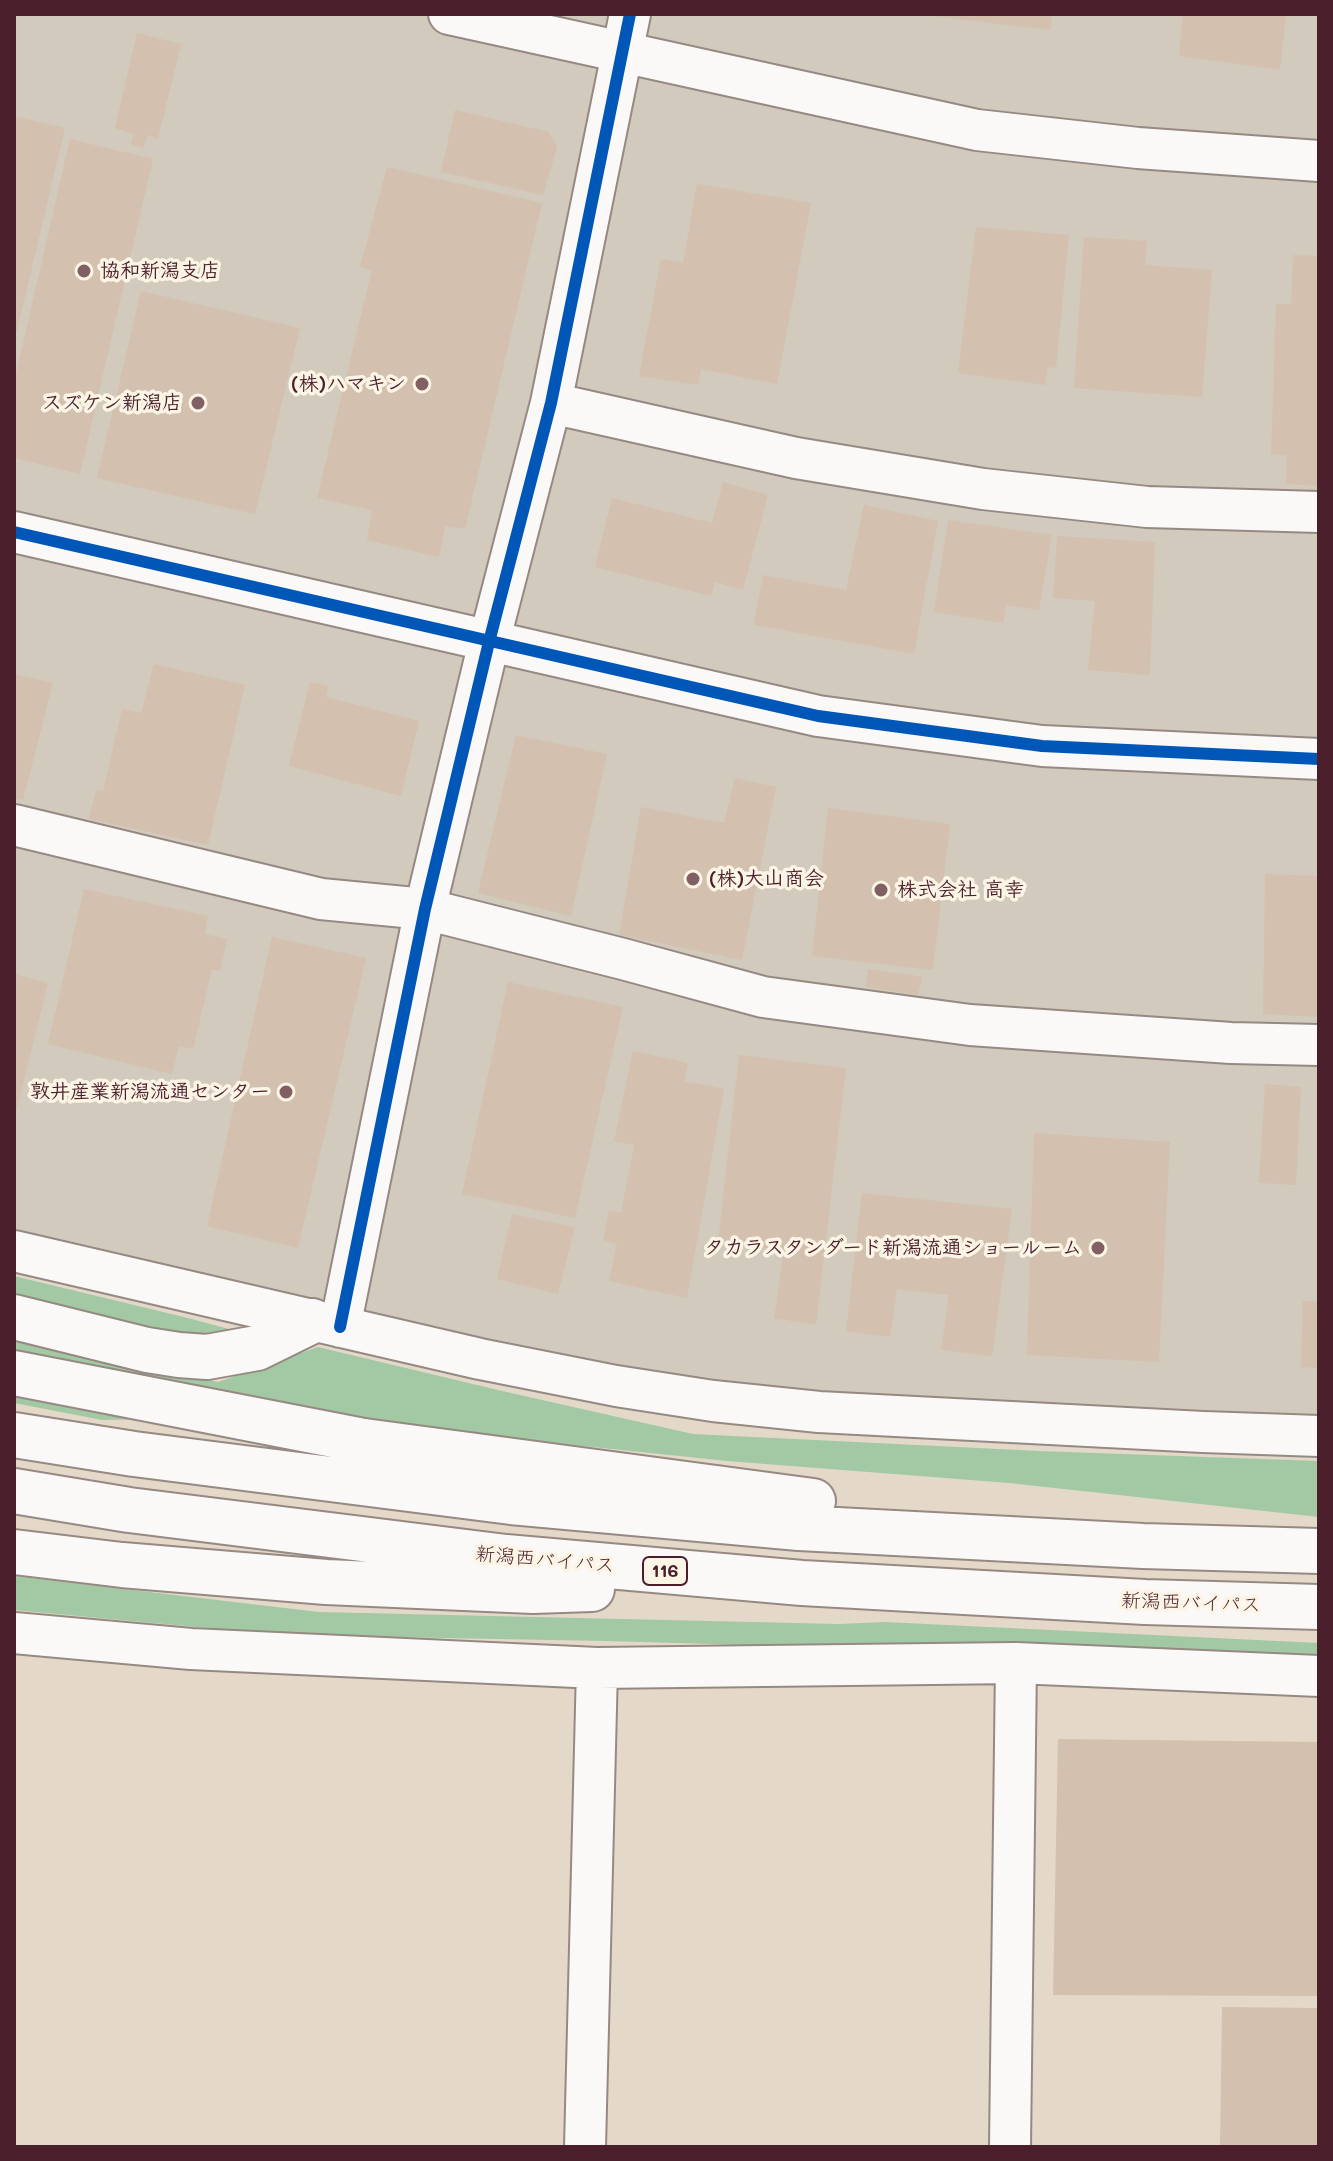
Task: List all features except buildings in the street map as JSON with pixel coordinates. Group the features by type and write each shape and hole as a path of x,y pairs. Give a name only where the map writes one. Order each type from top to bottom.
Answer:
{"highway":[{"path":"14,1317 147,1350 207,1357 257,1348 326,1324"},
{"path":"14,1373 364,1441 1143,1546"},
{"path":"14,1435 134,1454 511,1502 799,1528 1143,1546 1319,1551"},
{"name":"新潟西バイパス","path":"14,1491 129,1510 506,1557 802,1583 1145,1602 1319,1607"},
{"path":"14,1552 122,1565 326,1582 533,1591 802,1583"}],"street":[{"path":"449,14 977,130 1138,148 1319,161"},
{"path":"326,1324 489,642 551,403 630,14"},
{"path":"551,403 796,458 983,489 1147,507 1319,512"},
{"path":"14,532 818,716 1042,746 1319,759"},
{"path":"14,825 321,899 425,909 763,997 970,1025 1231,1043 1319,1045"},
{"path":"14,1251 480,1359 616,1386 713,1401 834,1413 1319,1436"},
{"path":"14,1633 191,1649 597,1668 1016,1663 1319,1676"},
{"path":"1010,2147 1016,1663"},
{"path":"585,2147 597,1668"}],"shaded area":[{"path":"14,14 1319,14 1319,1433 819,1412 14,1258"}],"green space":[{"path":"14,1276 251,1335 187,1346 14,1307"},
{"path":"14,1334 218,1382 318,1347 693,1434 1319,1461 1319,1517 1009,1483 727,1461 429,1430 202,1390 14,1351"},
{"path":"14,1389 152,1419 102,1420 14,1403"},
{"path":"14,1576 319,1612 839,1624 885,1622 1319,1643 1319,1664 605,1641 282,1635 14,1610"}],"cycle path":[{"path":"340,1327 425,909 489,642 551,403 630,14"},
{"path":"14,532 818,716 1042,746 1319,759"}],"place":[{"name":"協和新潟支店","path":"84,271"},
{"name":"(株)ハマキン","path":"422,384"},
{"name":"スズケン新潟店","path":"198,403"},
{"name":"(株)大山商会","path":"693,879"},
{"name":"株式会社 高幸","path":"881,890"},
{"name":"敦井産業新潟流通センター","path":"286,1092"},
{"name":"タカラスタンダード新潟流通ショールーム","path":"1098,1248"}]}
